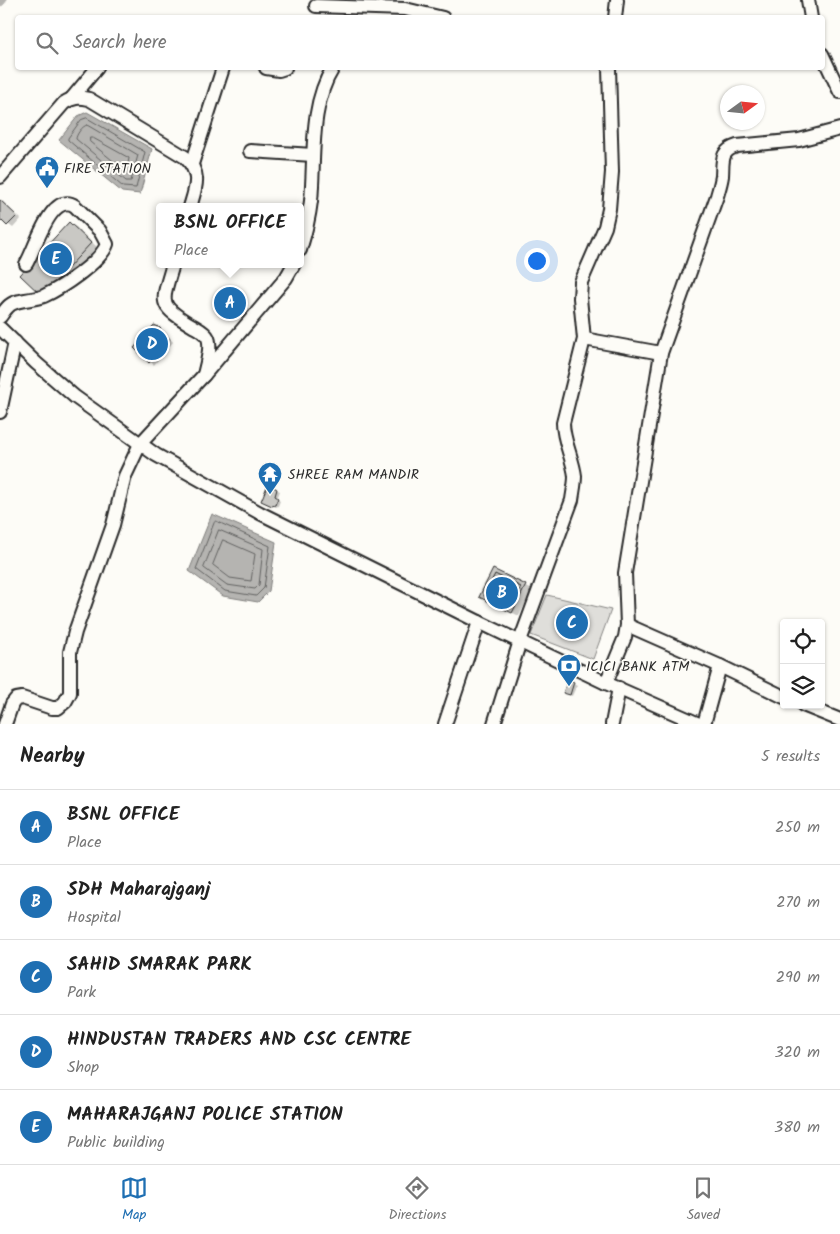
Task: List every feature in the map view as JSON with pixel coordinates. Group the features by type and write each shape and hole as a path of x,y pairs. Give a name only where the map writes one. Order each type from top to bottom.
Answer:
{"street":[{"path":"614,15 617,0"},
{"path":"808,0 810,15"},
{"path":"315,8 404,9 430,15"},
{"path":"825,60 840,92"},
{"path":"0,177 64,103 72,98 96,70"},
{"path":"192,164 222,70"},
{"path":"304,239 311,202 316,116 324,85 332,70"},
{"path":"494,724 520,642 569,509 574,487 574,470 563,433 562,422 584,339 580,298 581,282 604,227 610,199 612,172 609,70"},
{"path":"72,98 89,99 185,157 192,164 196,173 197,184 191,203"},
{"path":"606,683 628,625 625,573 661,352 717,196 724,154 729,148 737,146 799,140 840,129"},
{"path":"250,151 313,155"},
{"path":"0,317 10,305 46,295 74,278 101,256 107,244 100,231 75,206 65,202 54,210 42,229 26,264"},
{"path":"172,268 164,295 166,306 172,313 202,330 208,337 209,345 204,376"},
{"path":"5,724 12,704 16,699 22,698 52,708 58,708 65,702 71,683 70,652 75,632 113,525 125,476 140,444 204,376 286,278 292,268"},
{"path":"0,328 75,397 156,455 260,513 478,622 606,683 699,724"},
{"path":"584,339 661,352"},
{"path":"0,412 15,342"},
{"path":"445,724 478,622"},
{"path":"628,625 780,695"},
{"path":"704,724 720,666"},
{"path":"612,724 619,688"},
{"path":"813,709 840,720"}],"shaded area":[{"path":"547,595 611,610 593,659 531,635"}],"water":[{"path":"87,112 152,149 140,194 122,192 59,140 78,116"},
{"path":"212,514 276,542 269,591 258,602 223,596 189,571"}],"building":[{"path":"0,200 17,216 7,226 0,219"},
{"path":"69,222 91,243 42,296 20,275"},
{"path":"227,295 235,297 233,310 224,308"},
{"path":"154,325 159,327 170,339 149,363 134,348"},
{"name":"SHREE RAM MANDIR","path":"268,484 277,489 275,496 278,498 275,505 272,506 261,501"},
{"path":"493,569 526,585 512,613 479,597"},
{"path":"495,574 521,587 511,608 484,596"},
{"name":"ICICI BANK ATM","path":"568,679 574,682 570,695 563,693"}],"place":[{"name":"FIRE STATION","path":"47,189"},
{"name":"MAHARAJGANJ POLICE STATION","path":"56,259"},
{"name":"BSNL OFFICE","path":"230,303"},
{"name":"HINDUSTAN TRADERS AND CSC CENTRE","path":"152,344"},
{"name":"SHREE RAM MANDIR","path":"270,495"},
{"name":"SDH Maharajganj","path":"502,593"},
{"name":"SAHID SMARAK PARK","path":"572,623"},
{"name":"ICICI BANK ATM","path":"569,687"}]}
